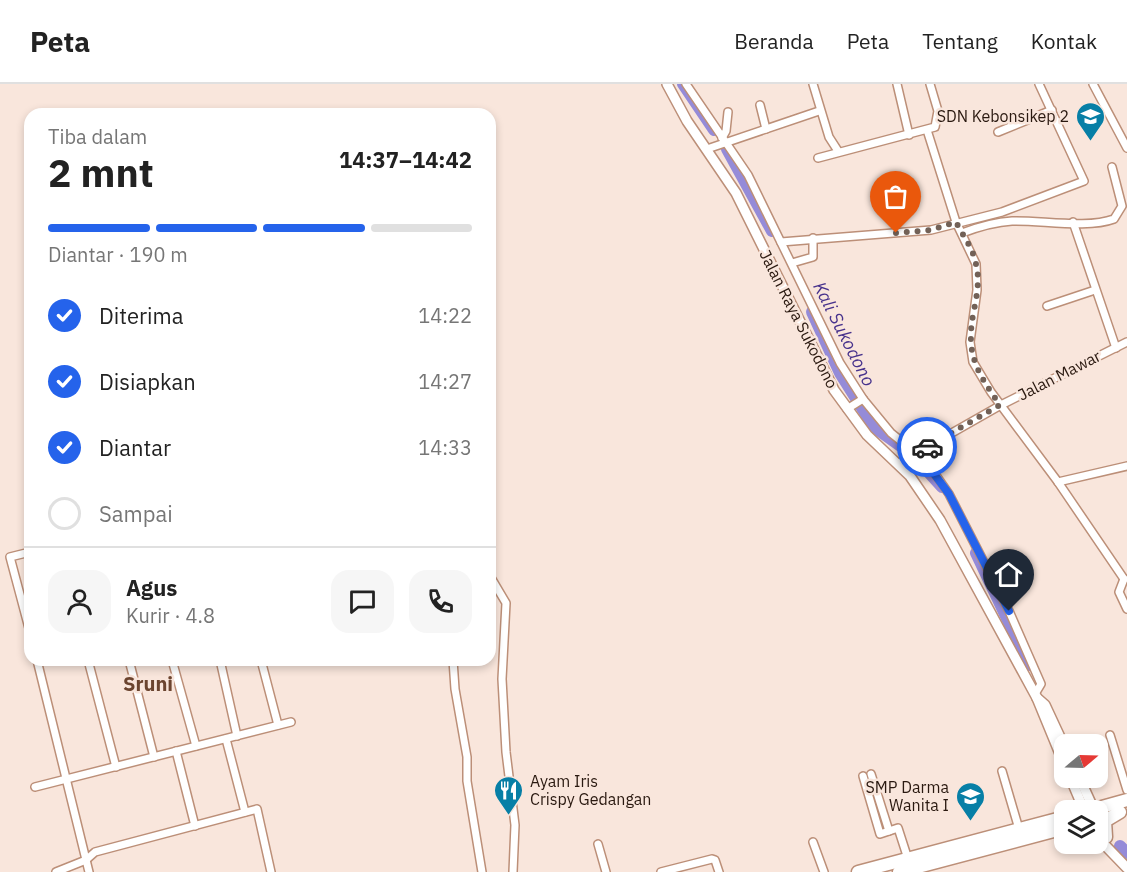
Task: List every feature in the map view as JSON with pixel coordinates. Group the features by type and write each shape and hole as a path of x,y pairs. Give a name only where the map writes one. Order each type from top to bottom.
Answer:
{"highway":[{"path":"1108,807 1127,800"},
{"path":"1108,812 1124,811"},
{"path":"1108,819 1124,811"},
{"path":"858,872 1054,820"},
{"path":"899,872 1054,831"}],"main road":[{"name":"Jalan Raya Sukodono","path":"667,84 710,148 746,212 823,371 867,435 902,462 940,520 1036,696 1054,739"},
{"name":"Jalan Raya Sukodono","path":"1036,696 1045,705 1058,734"},
{"path":"1108,846 1127,868"}],"street":[{"path":"686,84 748,175 840,363 862,399 891,433 916,453 949,494 1017,628 1041,684 1036,696"},
{"path":"813,84 819,111 831,143 838,151"},
{"path":"897,84 909,135"},
{"path":"818,158 838,151 849,152 937,126 938,120 930,84"},
{"path":"958,226 1084,181 1039,84"},
{"path":"1093,84 1127,148"},
{"path":"760,105 766,129"},
{"path":"998,132 1052,110"},
{"path":"710,148 724,141 819,111"},
{"path":"724,141 728,112"},
{"path":"927,130 958,226 976,264 978,277 970,332 971,353 982,377 1000,405 1058,482 1125,579 1119,592 1127,609"},
{"path":"781,242 1011,221 1107,221 1118,216 1122,206 1112,167"},
{"path":"1073,222 1116,348"},
{"path":"792,263 813,257 813,238"},
{"path":"1047,306 1095,290"},
{"name":"Jalan Mawar","path":"902,462 1000,405 1127,342"},
{"path":"849,408 862,399"},
{"path":"1058,482 1127,466"},
{"path":"24,554 10,557 24,610"},
{"path":"496,586 506,603 502,679 506,752 515,825 513,872"},
{"path":"39,666 69,779 89,872"},
{"path":"90,666 116,767"},
{"path":"131,666 154,757"},
{"path":"174,666 196,746"},
{"path":"221,666 237,736"},
{"path":"263,666 278,725"},
{"path":"453,666 455,689 467,757 466,781 482,872"},
{"path":"35,787 291,722"},
{"path":"1110,735 1127,790"},
{"path":"226,739 245,812"},
{"path":"176,751 195,826"},
{"path":"1002,771 1019,829"},
{"path":"871,774 889,831"},
{"path":"863,776 880,834 898,828 908,858"},
{"path":"56,872 86,860 95,852 257,809 271,872"},
{"path":"813,842 824,872"},
{"path":"597,844 606,872"},
{"path":"661,872 713,860 719,872"}],"waterway":[{"name":"Kali Sukodono","path":"683,84 714,130"},
{"name":"Kali Sukodono","path":"727,149 772,231"},
{"name":"Kali Sukodono","path":"812,312 840,373 874,427 912,454 942,487"},
{"name":"Kali Sukodono","path":"976,553 1029,665"},
{"path":"1120,846 1127,853"}],"way so far":[{"path":"896,233 931,230 956,222 972,251 978,277 970,342 971,353 986,384 1000,405 927,447"}],"place":[{"name":"SDN Kebonsikep 2","path":"1090,142"},
{"name":"Ayam Iris Crispy Gedangan","path":"509,816"},
{"name":"SMP Darma Wanita I","path":"970,822"}],"district":[{"name":"Sruni","path":"148,684"}],"route":[{"path":"927,447 918,452 949,494 1009,611"}]}
